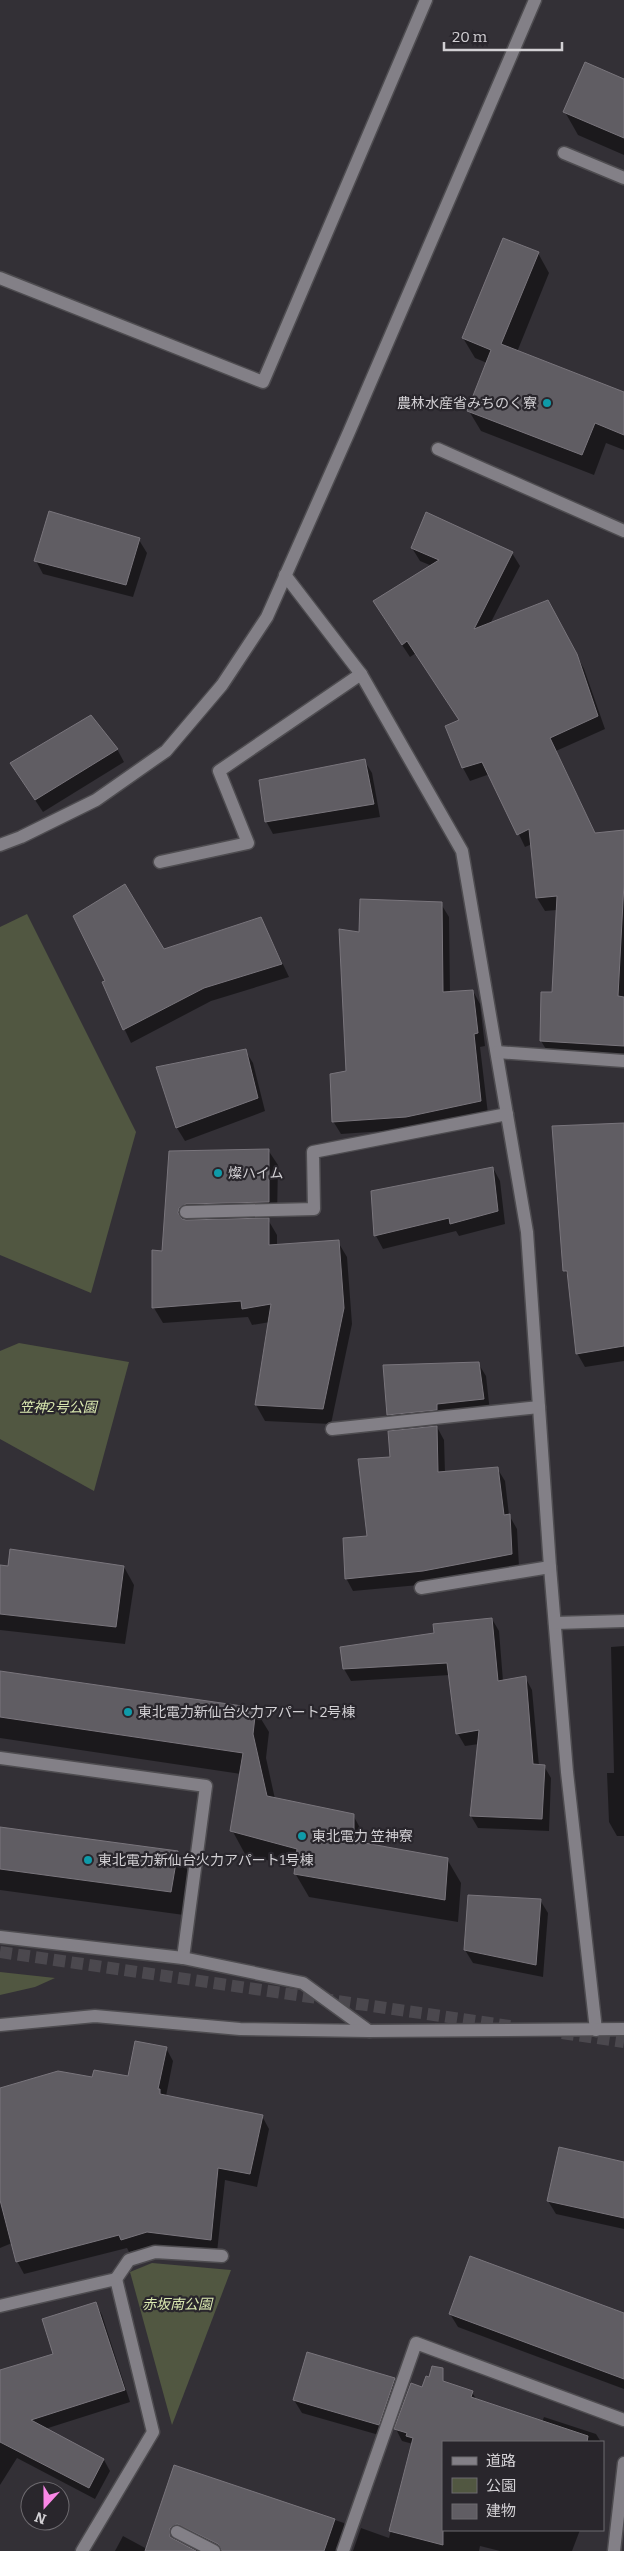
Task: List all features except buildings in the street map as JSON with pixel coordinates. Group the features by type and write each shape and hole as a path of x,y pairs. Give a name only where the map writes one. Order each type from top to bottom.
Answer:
{"street":[{"path":"0,278 263,382 426,0"},
{"path":"0,845 21,838 96,800 166,751 222,685 267,616 535,0"},
{"path":"564,153 624,178"},
{"path":"438,449 624,531"},
{"path":"286,576 361,674 462,851 527,1232 550,1567 568,1772 596,2030"},
{"path":"160,862 248,843 218,771 361,674"},
{"path":"497,1052 624,1061"},
{"path":"186,1212 314,1209 313,1152 507,1114"},
{"path":"332,1429 539,1408"},
{"path":"421,1588 550,1567"},
{"path":"555,1623 624,1621"},
{"path":"0,1758 206,1786 183,1958"},
{"path":"0,1937 183,1958 303,1983 369,2031"},
{"path":"0,2025 95,2016 240,2029 369,2031 624,2030"},
{"path":"0,2306 116,2279 128,2260 155,2252 222,2256"},
{"path":"82,2551 152,2432 116,2279"},
{"path":"343,2551 416,2343 624,2420"},
{"path":"614,2551 624,2463"},
{"path":"177,2532 214,2551"}],"green space":[{"path":"27,914 136,1132 91,1293 0,1255 0,927"},
{"name":"笠神2号公園","path":"19,1343 129,1362 94,1491 0,1439 0,1351"},
{"path":"0,1972 55,1978 35,1987 0,1995"},
{"name":"赤坂南公園","path":"152,2263 231,2270 172,2425 130,2272"}],"tunnel":[{"path":"0,1952 510,2026"},
{"path":"562,2033 624,2042"}],"place":[{"name":"農林水産省みちのく寮","path":"547,403"},
{"name":"燦ハイム","path":"218,1173"},
{"name":"東北電力新仙台火力アパート2号棟","path":"128,1712"},
{"name":"東北電力 笠神寮","path":"302,1836"},
{"name":"東北電力新仙台火力アパート1号棟","path":"88,1860"}]}
